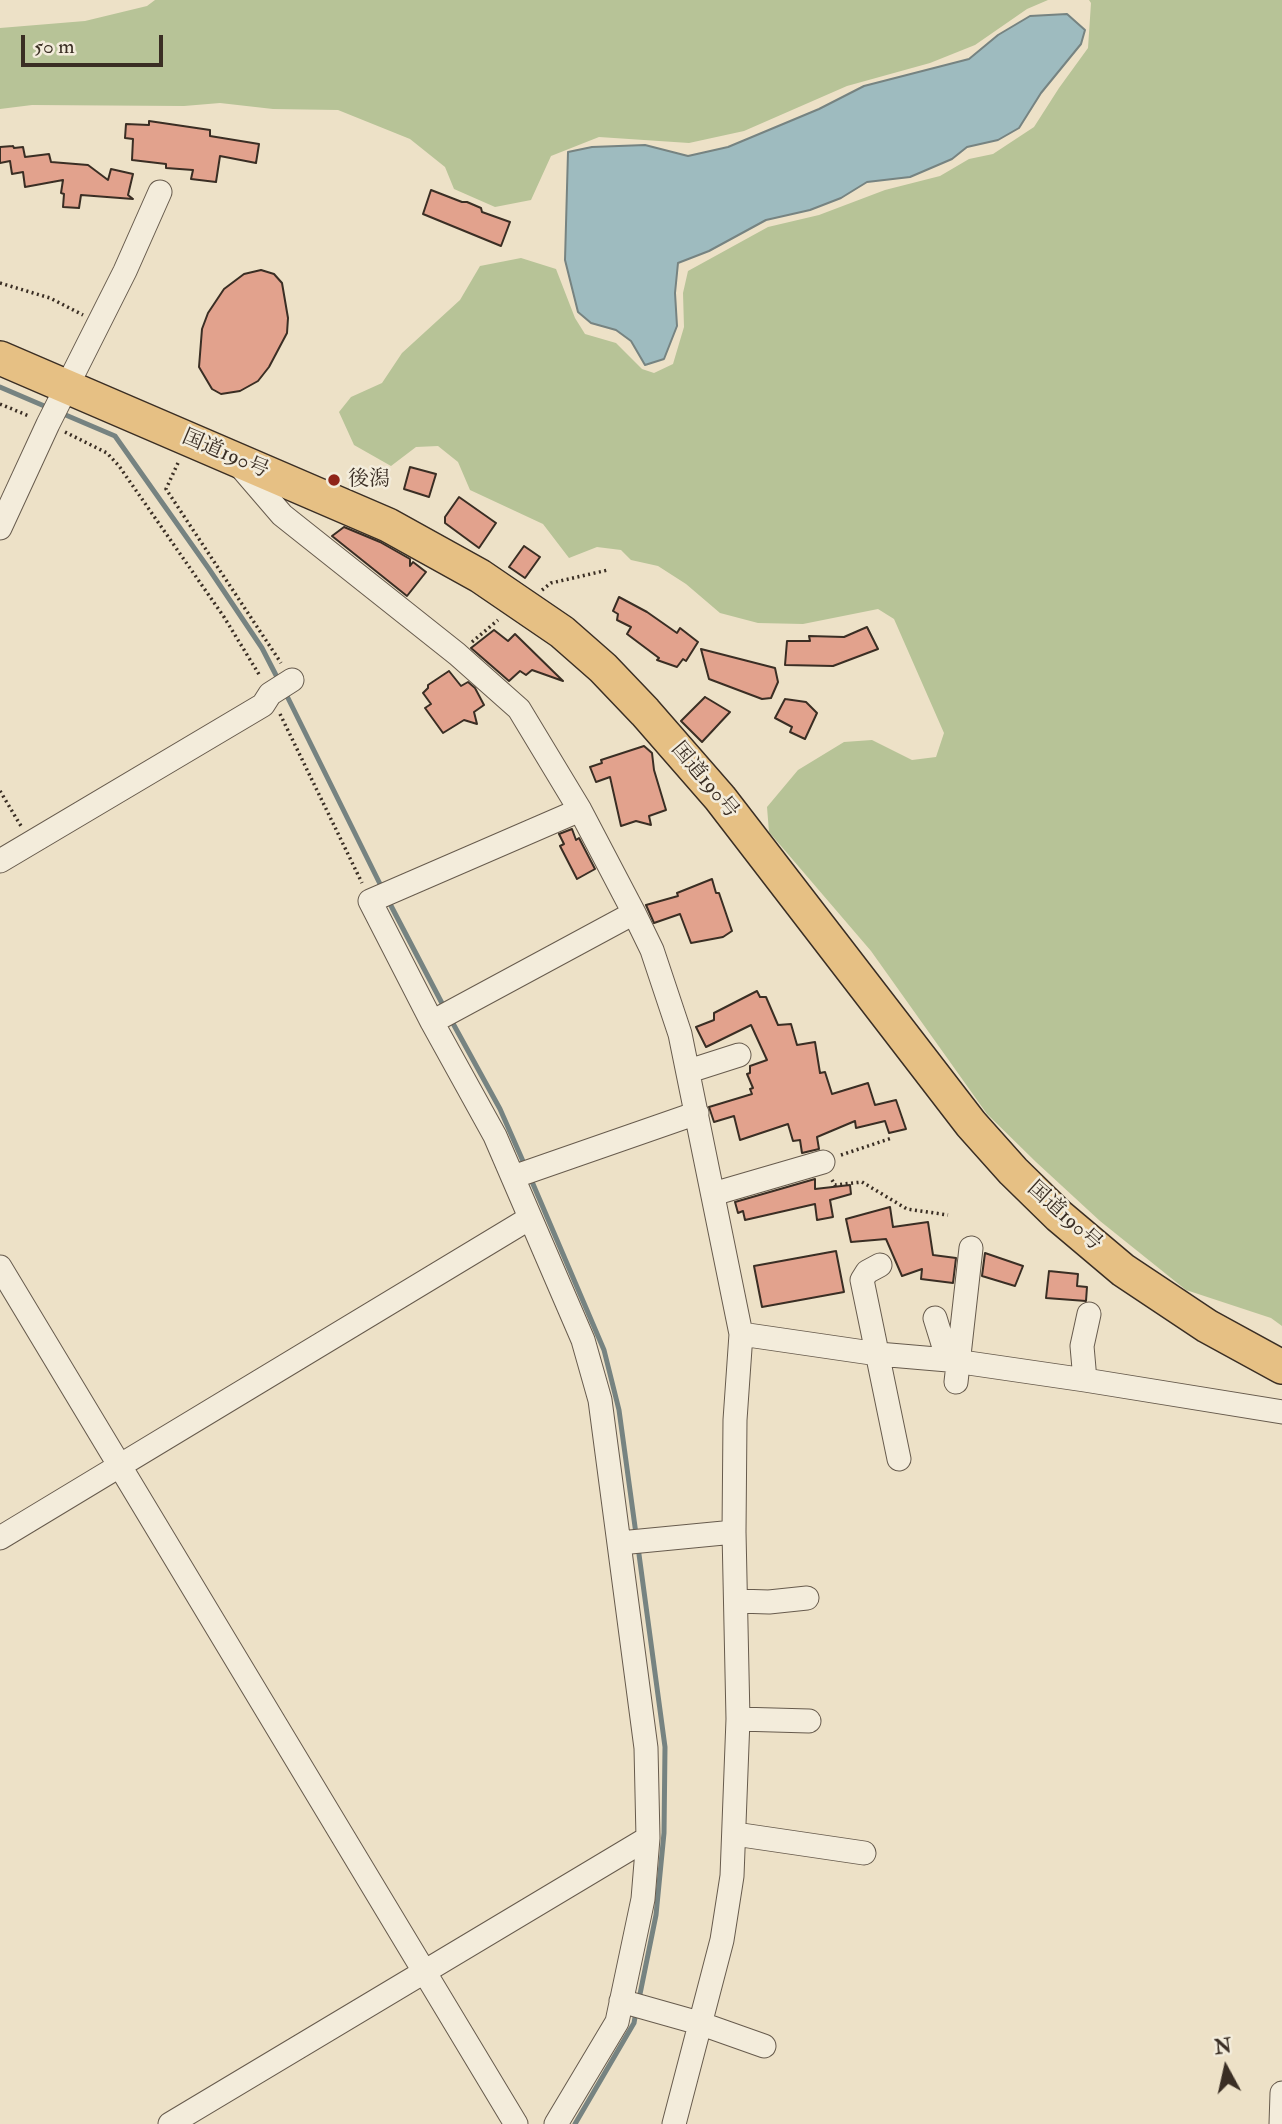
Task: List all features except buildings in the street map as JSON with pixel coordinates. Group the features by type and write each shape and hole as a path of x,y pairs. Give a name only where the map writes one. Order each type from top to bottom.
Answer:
{"highway":[{"name":"国道190号","path":"0,358 408,536 481,576 562,632 603,668 645,712 720,798 971,1124 1013,1171 1059,1216 1123,1270 1207,1326 1282,1367"}],"street":[{"path":"0,528 48,424 125,271 160,192"},
{"path":"235,460 282,515 457,654 519,709 580,810 634,913 652,950 680,1034 741,1334 735,1420 734,1532 738,1719 732,1875 722,1940 674,2124"},
{"path":"0,861 263,705 270,694 292,680"},
{"path":"556,2124 617,2022 643,1899 648,1838 646,1748 600,1400 583,1340 513,1177 480,1107 432,1022 370,901 580,810"},
{"path":"432,1022 634,913"},
{"path":"689,1071 739,1055"},
{"path":"513,1177 697,1113"},
{"path":"713,1194 823,1161"},
{"path":"0,1538 530,1218"},
{"path":"954,1368 971,1248"},
{"path":"880,1265 867,1272 862,1280 899,1459"},
{"path":"0,1267 516,2124"},
{"path":"1085,1380 1082,1346 1089,1314"},
{"path":"935,1318 954,1368"},
{"path":"741,1334 954,1368 1085,1380 1282,1412"},
{"path":"620,1543 734,1532"},
{"path":"737,1601 769,1602 807,1598"},
{"path":"738,1719 808,1721"},
{"path":"735,1834 864,1853"},
{"path":"170,2124 648,1838"},
{"path":"621,2001 699,2023 764,2046"},
{"path":"1281,2124 1282,2093"}],"path":[{"path":"0,283 50,298 98,323"},
{"path":"0,404 100,448 119,466 224,617 270,694 370,901"},
{"path":"195,443 174,468 166,489 292,680"},
{"path":"0,791 32,843"},
{"path":"892,1138 823,1161 835,1185 862,1182 907,1209 948,1215"}],"green space":[{"path":"155,0 1048,0 1027,9 975,45 930,63 847,86 744,131 689,143 599,137 551,156 531,200 495,207 454,189 445,167 410,139 338,110 273,109 220,103 184,106 32,105 0,109 0,28 85,21 147,6"},
{"path":"1089,0 1282,0 1282,1326 1271,1318 1186,1290 1100,1221 1036,1162 987,1114 871,951 769,832 767,807 798,770 844,742 872,740 912,760 936,757 944,733 894,619 878,609 803,624 758,623 720,613 686,584 658,566 631,560 621,550 597,547 569,558 543,524 470,490 458,462 438,446 416,447 391,466 354,445 339,412 351,397 382,383 402,353 460,300 480,266 521,258 556,269 575,318 585,334 616,343 642,369 654,373 673,364 684,327 683,293 688,271 768,227 819,215 885,190 940,176 969,159 993,154 1034,127 1088,48"}],"water":[{"path":"1067,14 1085,30 1081,44 1041,93 1019,128 998,140 967,147 952,159 910,177 867,182 841,198 810,210 766,220 709,251 678,263 675,293 677,326 664,359 645,365 631,341 616,330 591,323 578,312 565,260 568,152 592,147 645,145 688,156 728,147 819,109 864,86 969,59 998,35 1030,16"}],"waterway":[{"path":"0,387 49,408"},
{"path":"61,413 115,436 262,648 279,681"},
{"path":"284,690 382,888"},
{"path":"388,900 445,1009"},
{"path":"450,1018 500,1109 526,1168"},
{"path":"530,1177 604,1350 619,1410 636,1534"},
{"path":"638,1547 665,1747 664,1833 656,1915 639,1999"},
{"path":"575,2124 634,2023 636,2012"}],"place":[{"name":"後潟","path":"334,480"}]}
